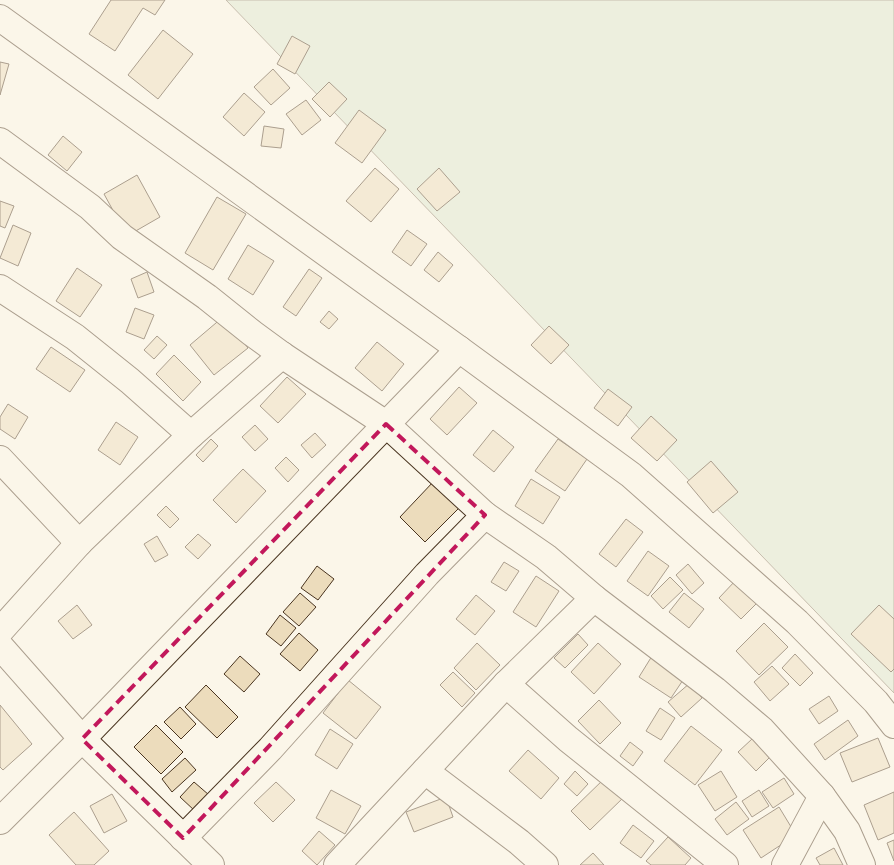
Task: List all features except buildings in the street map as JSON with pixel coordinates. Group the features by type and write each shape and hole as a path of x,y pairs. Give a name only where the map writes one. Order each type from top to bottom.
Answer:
{"street":[{"path":"0,18 631,475 797,622 876,702 894,725"},
{"path":"0,142 90,206 122,237 207,297 282,355 386,424 485,515 546,557 594,598 715,690 762,730 822,796 847,831 862,865"},
{"path":"0,288 74,338 130,382 191,435"},
{"path":"0,820 82,739 459,349"},
{"path":"0,631 79,543 191,435 282,355"},
{"path":"0,458 79,543"},
{"path":"183,838 270,750 427,574 485,515"},
{"path":"337,865 506,684 594,598"},
{"path":"0,646 82,739 211,865"},
{"path":"506,684 568,739 725,865"},
{"path":"425,771 519,842 545,865"},
{"path":"785,865 822,796"}],"highlighted area":[{"path":"386,424 485,515 183,838 82,739"}],"green space":[{"path":"226,0 894,0 894,693"}]}
